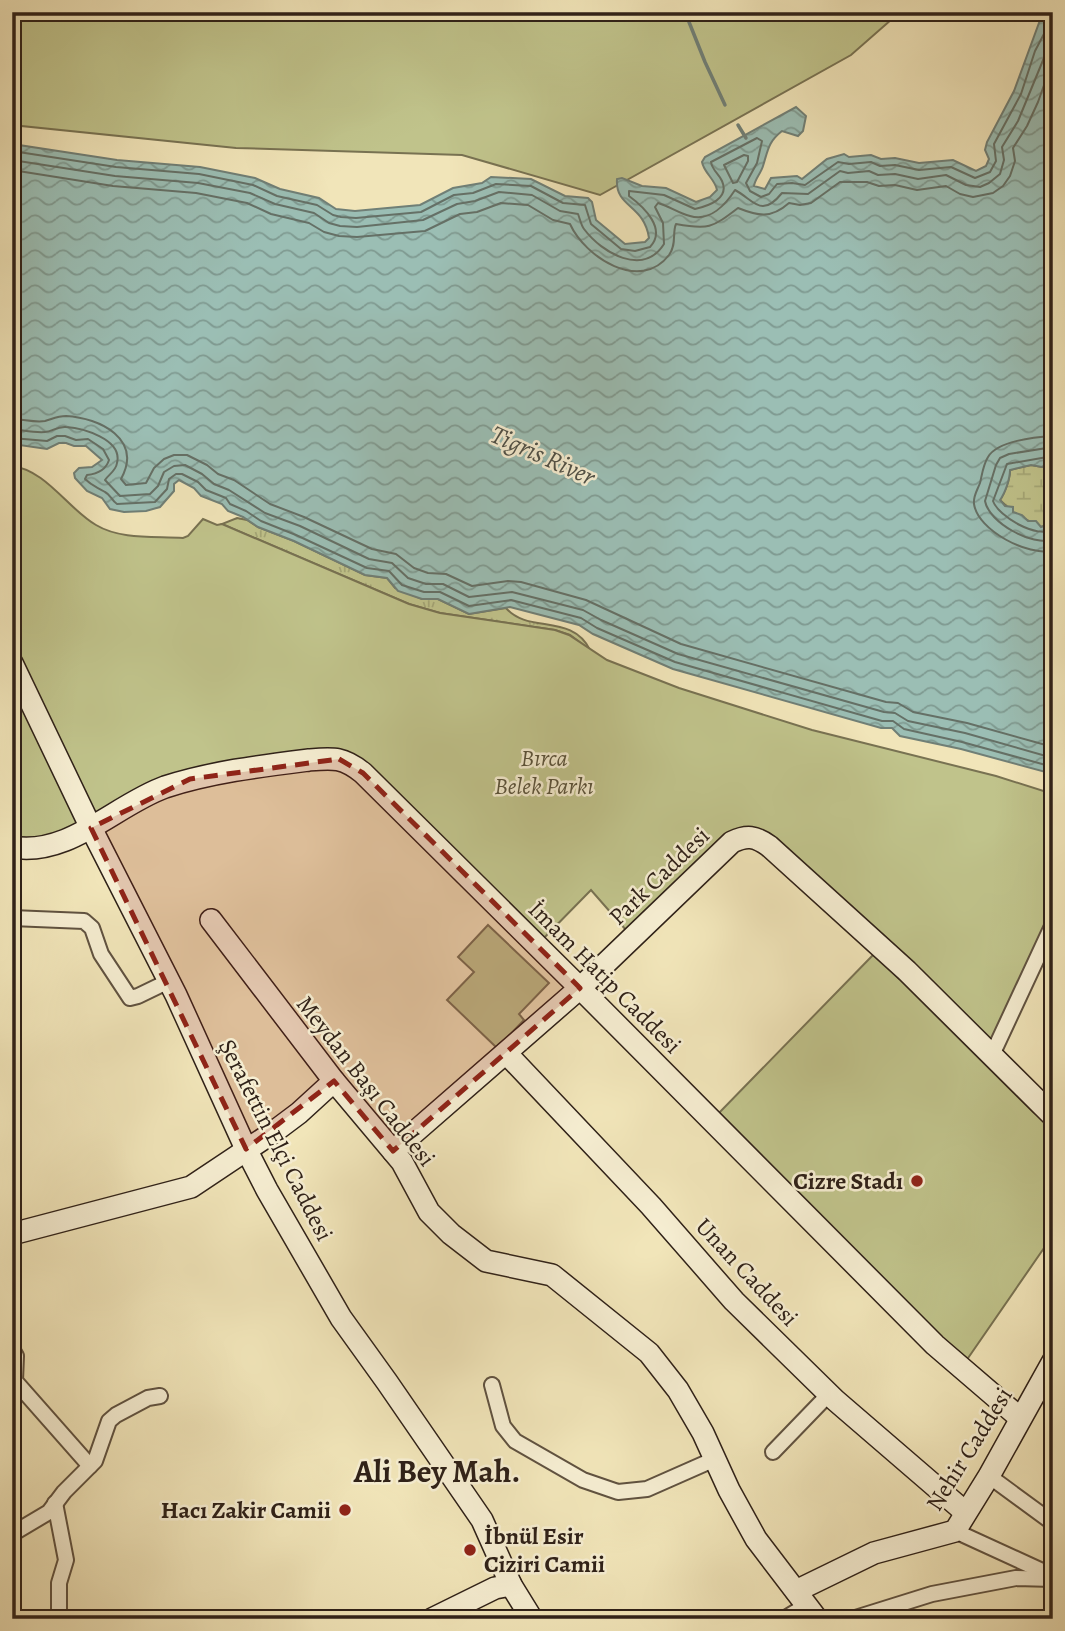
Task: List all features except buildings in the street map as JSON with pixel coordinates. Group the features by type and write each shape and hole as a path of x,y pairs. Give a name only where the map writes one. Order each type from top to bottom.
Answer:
{"street":[{"name":"Şerafettin Elçi Caddesi","path":"12,663 91,828 169,981 246,1149 293,1237 341,1318 482,1520 511,1585 532,1619"},
{"name":"İmam Hatip Caddesi","path":"91,828 153,793 190,779 309,760 346,761 363,773 580,988 935,1345 1020,1418"},
{"path":"12,847 38,848 91,828"},
{"name":"Park Caddesi","path":"393,1151 580,988 732,842 752,836 769,846 847,915 1053,1116"},
{"path":"12,918 84,921 89,924 101,954 130,998 169,981"},
{"name":"Meydan Başı Caddesi","path":"211,920 334,1081 402,1162 429,1212 451,1234 486,1261 552,1275 649,1353 678,1390 703,1433 756,1539 807,1605"},
{"path":"992,1055 1053,924"},
{"name":"Unan Caddesi","path":"506,1053 651,1206 734,1301 960,1521"},
{"path":"12,1234 191,1187 299,1113 334,1081"},
{"path":"12,1349 16,1356 15,1381 90,1466"},
{"name":"Nehir Caddesi","path":"807,1605 874,1553 960,1521 989,1476 1053,1361"},
{"path":"492,1385 503,1426 514,1441 583,1480 618,1492 647,1489 715,1459"},
{"path":"774,1452 829,1394"},
{"path":"12,1534 49,1512 64,1492 95,1461 109,1422 116,1415 148,1398 160,1396"},
{"path":"989,1476 1053,1523"},
{"path":"55,1503 66,1560 59,1583 59,1619"},
{"path":"960,1521 1053,1577"},
{"path":"852,1619 932,1594 1016,1578 1053,1577"},
{"path":"432,1619 495,1588 511,1585"},
{"path":"784,1619 807,1605"}],"highlighted area":[{"path":"339,759 363,773 580,988 393,1151 334,1081 246,1149 91,828 190,779"}],"green space":[{"path":"12,12 900,12 851,55 600,195 462,155 236,148 12,125"},
{"path":"1053,461 1053,523 1041,527 1015,514 1000,500 1007,486 1010,470 1031,465 1042,467"},
{"name":"Bırca Belek Parkı","path":"12,466 36,475 86,518 106,530 138,536 183,538 203,519 217,525 222,524 409,604 440,613 555,630 569,635 607,660 679,688 812,730 996,776 1053,794 1053,924 992,1055 752,836 633,938 591,890 537,945 354,766 190,779 91,828 12,847"},
{"path":"237,518 247,520 365,575 387,578 395,588 422,599 438,599 469,614 506,608 515,616 526,620 572,631 590,650 570,635 555,630 440,613 409,604 222,524"},
{"path":"488,925 549,983 519,1014 524,1020 497,1048 447,1000 474,972 458,957"},
{"name":"Cizre Stadı","path":"874,954 1033,1112 1053,1127 1053,1235 966,1361 716,1116"}],"water":[{"name":"Tigris River","path":"1043,12 1053,12 1053,461 1042,467 1031,465 1010,470 1007,486 1000,500 1005,506 1013,507 1013,512 1028,521 1036,521 1041,527 1053,523 1053,774 900,736 892,728 881,728 673,669 593,634 579,625 510,607 469,614 438,599 422,599 398,591 387,578 365,575 258,527 228,511 222,504 201,496 194,488 179,480 174,484 174,491 160,507 124,512 110,509 102,498 87,491 75,478 74,473 79,468 92,467 102,460 86,446 59,443 47,449 12,444 12,144 117,160 200,167 255,178 280,189 319,198 336,209 355,211 420,205 453,188 482,183 491,177 531,179 565,196 588,198 592,202 596,220 625,244 645,242 649,238 646,227 620,196 617,179 622,178 642,186 666,188 696,202 710,197 717,190 703,166 705,157 796,107 806,116 803,131 798,136 782,131 774,139 754,186 765,189 771,178 797,176 802,179 827,159 844,154 849,157 871,155 881,159 895,158 919,163 953,160 976,171 986,166 989,159 985,150 987,142 1014,91"}],"waterway":[{"path":"685,12 725,105"},
{"path":"738,125 746,138"}],"place":[{"name":"Cizre Stadı","path":"917,1181"},
{"name":"Hacı Zakir Camii","path":"345,1510"},
{"name":"İbnül Esir Ciziri Camii","path":"470,1550"}],"district":[{"name":"Ali Bey Mah.","path":"437,1471"}]}
